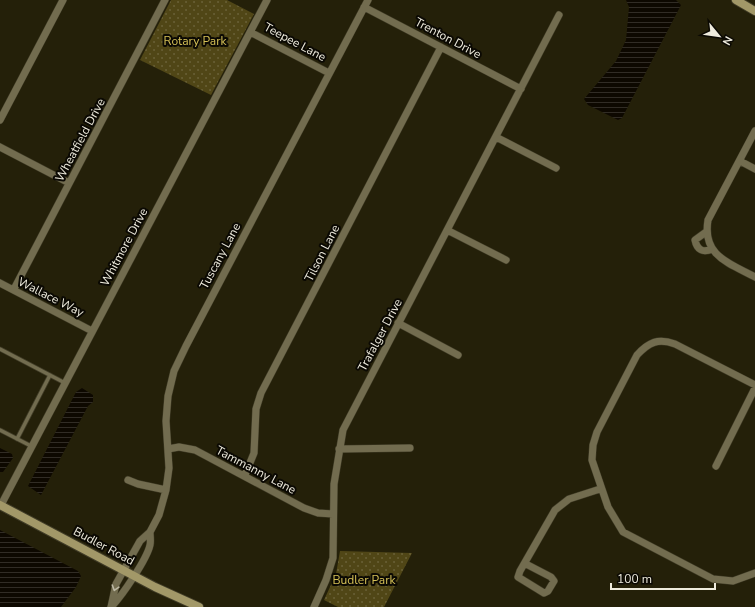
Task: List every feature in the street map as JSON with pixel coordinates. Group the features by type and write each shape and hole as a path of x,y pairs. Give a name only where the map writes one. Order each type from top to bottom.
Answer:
{"street":[{"path":"0,120 62,0"},
{"name":"Wheatfield Drive","path":"14,289 165,0"},
{"name":"Whitmore Drive","path":"0,505 266,0"},
{"path":"736,0 755,10"},
{"name":"Trenton Drive","path":"366,3 440,47 521,89"},
{"name":"Tuscany Lane","path":"111,607 116,584 140,541 150,532 159,515 166,490 168,449 166,421 167,402 174,371 189,339 366,3"},
{"name":"Trafalger Drive","path":"314,607 334,558 334,484 339,449 348,418 559,15"},
{"name":"Teepee Lane","path":"250,32 329,73"},
{"name":"Tilson Lane","path":"245,476 254,453 256,409 262,393 440,47"},
{"path":"755,132 708,220 706,232 712,249 722,259 755,277"},
{"path":"496,137 556,168"},
{"path":"0,147 69,183"},
{"path":"740,161 755,169"},
{"path":"447,230 506,260"},
{"path":"706,232 695,240 696,246 700,250 706,251 712,249"},
{"name":"Wallace Way","path":"0,284 14,289 92,331"},
{"path":"398,323 458,355"},
{"path":"755,384 665,340 655,341 646,345 637,355 597,432 593,445 592,460 600,489 615,520 624,532 636,540 713,580 733,581 755,574"},
{"path":"716,466 755,388"},
{"name":"Tammanny Lane","path":"168,449 179,447 194,450 304,508 318,513 334,514"},
{"path":"339,449 410,448"},
{"path":"128,480 138,484 166,490"},
{"path":"526,564 551,577 554,581 548,591 544,593 518,577 555,510 569,499 600,489"},
{"name":"Budler Road","path":"0,505 124,570 199,607"},
{"name":"Tuscany Lane","path":"111,607 123,594 150,546 150,532"}],"lane":[{"path":"0,349 65,383"},
{"path":"17,439 50,375"},
{"path":"0,430 31,446"}],"green space":[{"name":"Rotary Park","path":"171,0 227,0 254,14 211,95 140,60"},
{"name":"Budler Park","path":"340,551 412,553 384,607 338,607 324,600 336,574"}],"shaded area":[{"path":"626,0 676,0 681,5 622,118 618,120 588,105 584,99 616,61 626,40 629,7"},
{"path":"82,388 93,395 93,402 88,406 41,495 28,486 76,392"},
{"path":"0,448 12,454 13,458 3,472 0,472"},
{"path":"0,530 78,571 81,576 76,587 61,607 0,607"}]}
